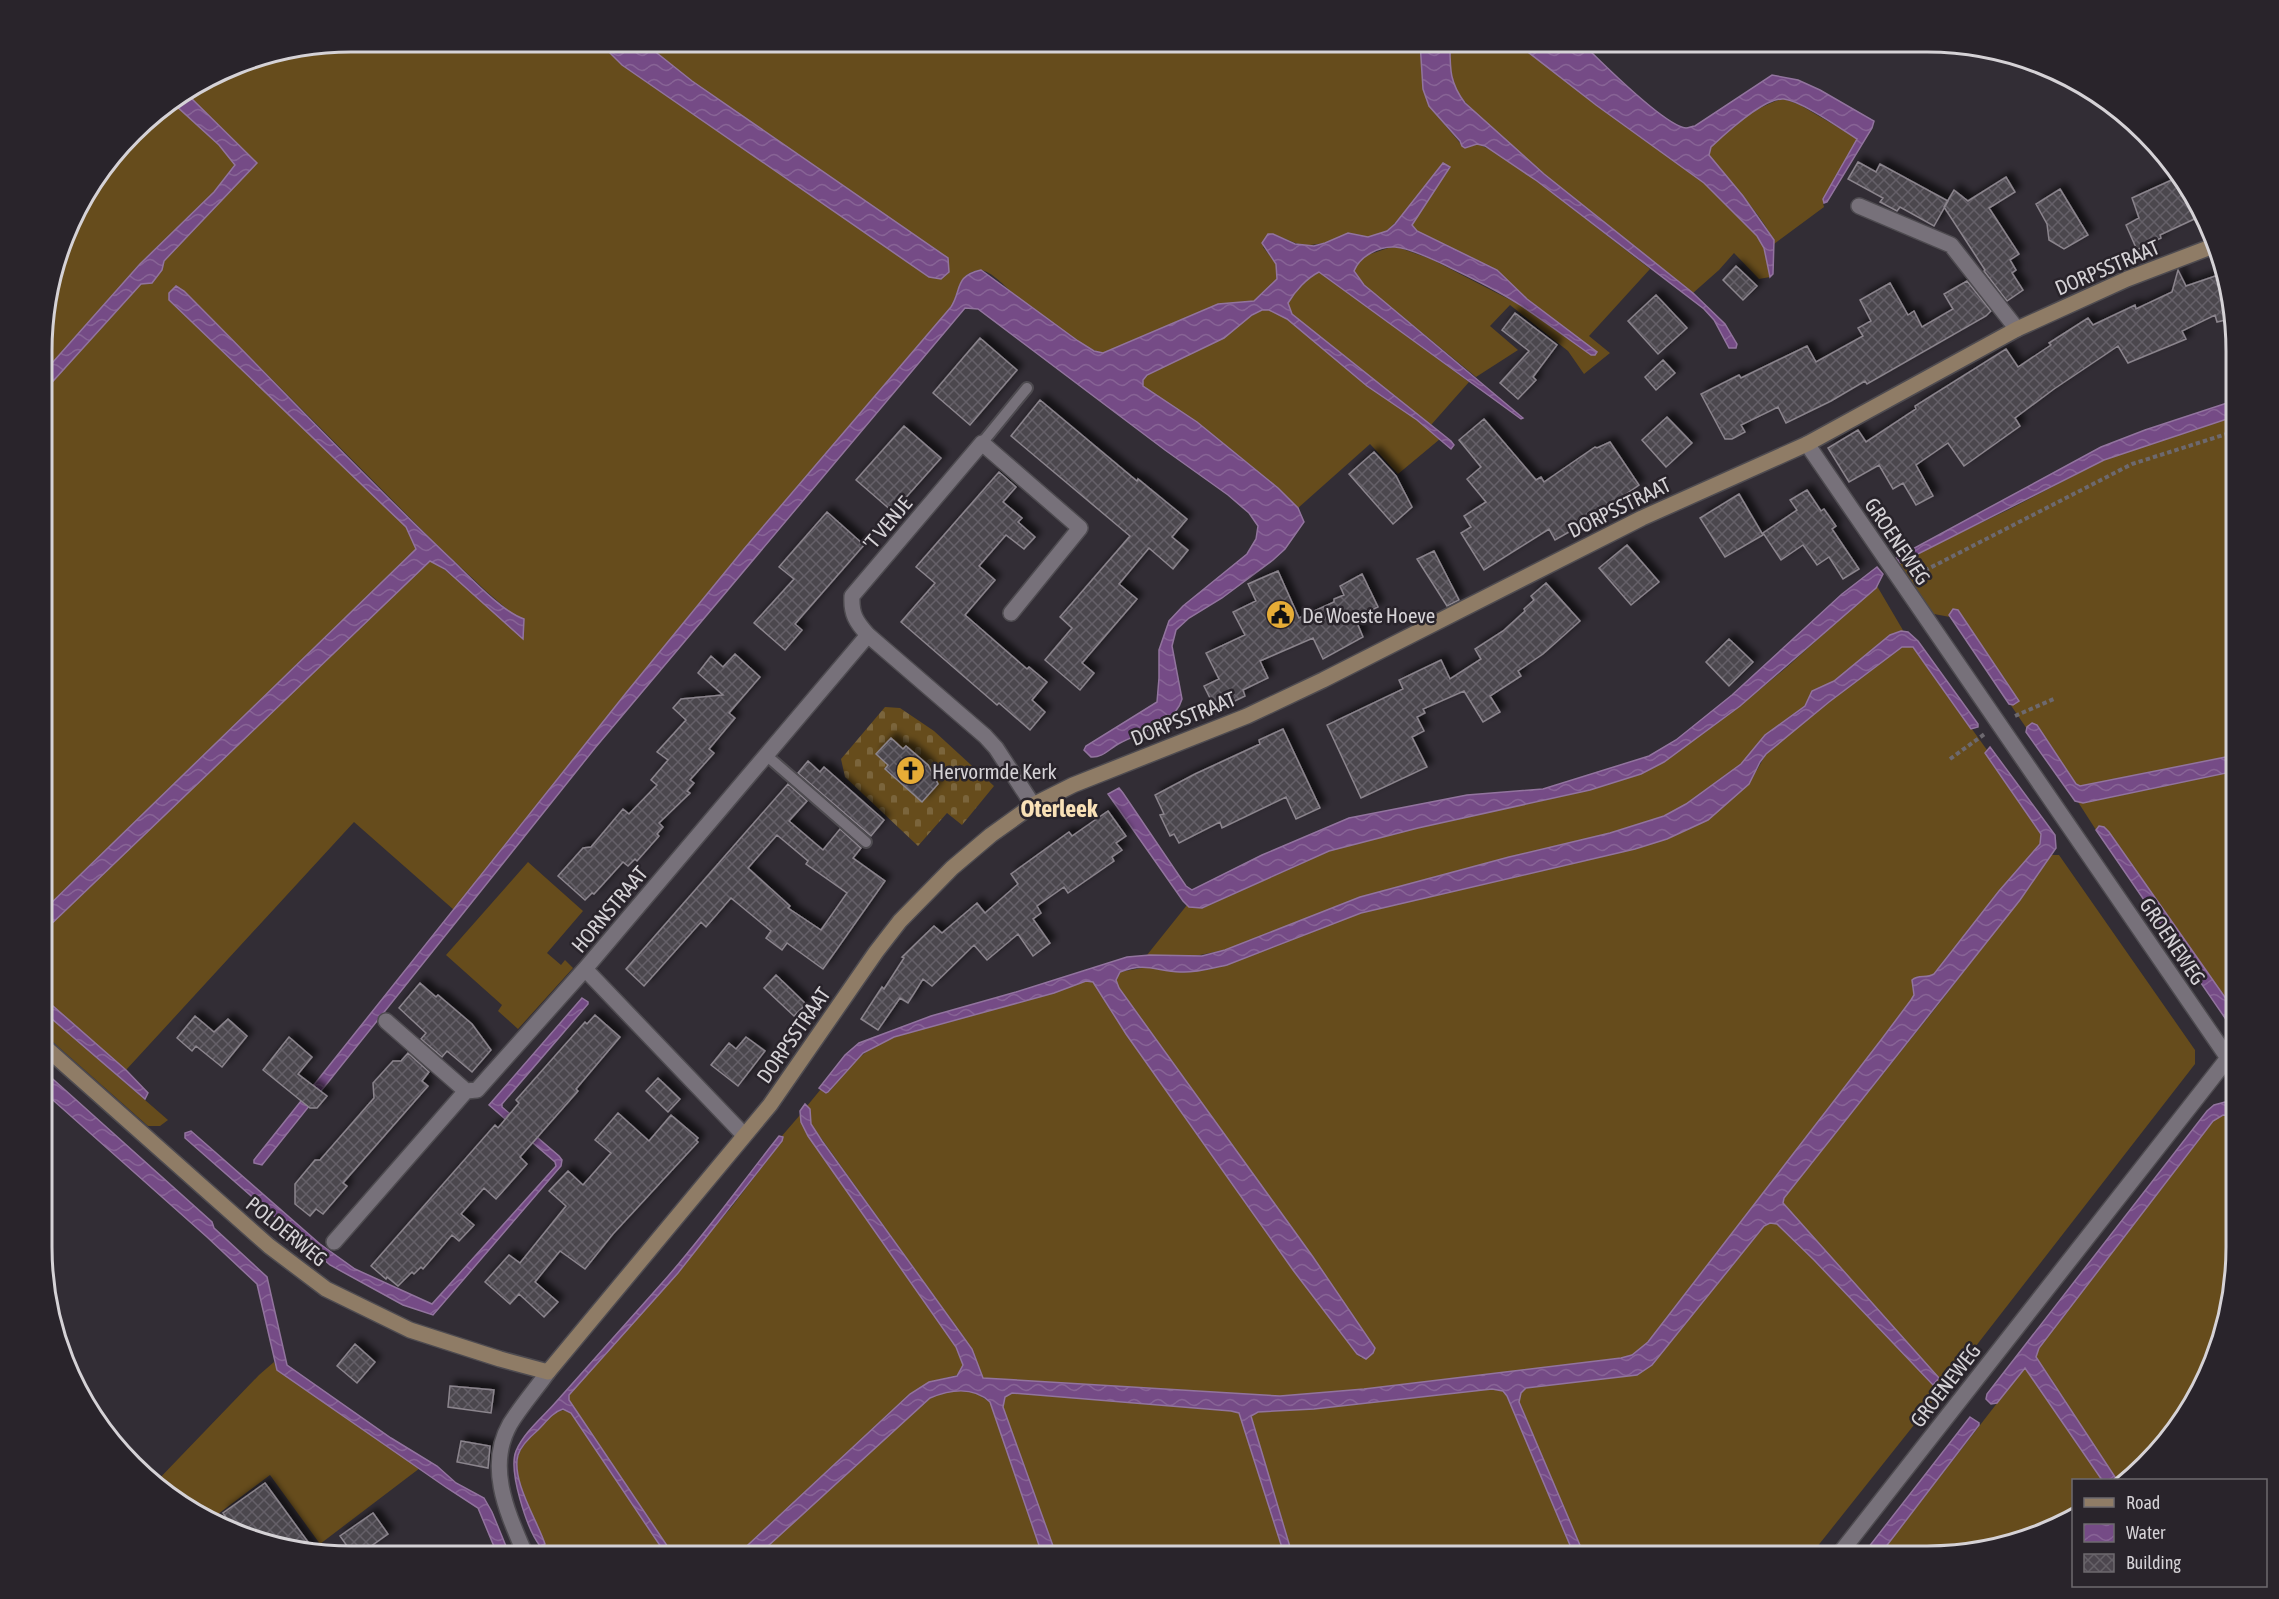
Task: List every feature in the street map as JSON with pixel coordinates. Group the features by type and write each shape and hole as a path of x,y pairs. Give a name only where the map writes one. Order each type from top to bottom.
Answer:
{"street":[{"path":"1859,206 1951,245 2017,329"},
{"name":"DORPSSTRAAT","path":"548,1372 786,1082 900,921 952,868 991,835 1033,805 1073,785 1246,716 1323,680 1642,518 1807,444 2017,329 2127,279 2208,248"},
{"path":"982,443 1080,528 1011,613"},
{"name":"'T VENJE","path":"982,443 852,596 851,609 855,622 868,635 985,736 996,748 1033,805"},
{"name":"GROENEWEG","path":"1807,444 2226,1055"},
{"name":"HORNSTRAAT","path":"744,1135 585,969 868,635"},
{"path":"334,1242 466,1091 477,1090 585,969"},
{"path":"386,1021 466,1091"},
{"name":"POLDERWEG","path":"52,1053 269,1246 326,1289 410,1330 548,1372"},
{"name":"GROENEWEG","path":"1846,1546 2226,1061"},
{"path":"522,1546 504,1504 500,1482 500,1459 509,1426 548,1372"}],"lane":[{"path":"982,443 1027,388"},
{"path":"766,755 866,842"}],"path":[{"path":"1901,582 2132,464 2226,433"}],"green space":[{"path":"351,52 609,52 622,65 929,277 941,279 656,52 1421,52 1423,89 1429,106 1460,143 1469,147 1477,144 1494,151 1537,181 1650,269 1589,336 1610,353 1584,374 1568,351 1510,305 1490,326 1518,350 1476,377 1364,285 1354,271 1365,256 1397,247 1431,259 1520,305 1591,355 1513,287 1497,270 1417,231 1412,225 1450,166 1387,231 1368,237 1348,233 1325,243 1303,246 1273,234 1263,247 1276,264 1277,280 1254,301 1218,304 1103,353 1083,344 1058,328 989,273 980,270 970,273 961,282 951,307 744,549 626,693 454,910 354,822 126,1070 52,1005 52,923 430,560 516,617 435,543 184,291 176,286 406,527 416,549 52,902 52,382 141,284 162,270 164,261 257,163 192,99 219,83 255,68 312,55"},
{"path":"1450,52 1528,52 1596,105 1704,182 1757,236 1764,248 1770,277 1759,279 1734,253 1693,293 1544,174 1478,117 1456,91 1451,79"},
{"path":"1784,99 1800,105 1858,139 1823,203 1824,207 1774,244 1756,213 1708,151 1742,119 1775,101"},
{"path":"178,108 219,145 235,164 214,192 140,264 52,363 58,293 68,255 83,219 114,169 140,140"},
{"path":"1320,272 1469,382 1431,425 1292,314 1288,303 1291,298 1306,281"},
{"path":"1262,310 1269,310 1287,319 1367,386 1417,420 1440,439 1398,474 1370,444 1298,508 1243,459 1143,386 1143,380 1147,375"},
{"path":"2226,419 2226,757 2080,786 2076,784 2037,725 2027,727 2027,729 2010,704 2013,705 1949,615 1950,617 1934,614 1920,602 1898,567 1899,562 2010,509 2104,460"},
{"path":"1877,586 1904,632 1890,635 1834,681 1814,690 1805,706 1765,735 1741,764 1686,804 1664,816 1610,833 1360,897 1225,950 1190,957 1147,955 1187,905 1193,908 1203,908 1329,851 1418,828 1590,790 1641,774 1664,762 1740,706"},
{"path":"1902,647 1913,647 1987,750 1985,753 2041,834 2040,844 1999,891 1934,974 1912,984 1914,995 1881,1040 1648,1342 1632,1355 1364,1389 1280,1396 983,1378 972,1349 811,1124 810,1109 807,1106 821,1089 826,1093 829,1092 857,1060 882,1043 894,1037 1054,993 1086,981 1093,982 1126,1034 1293,1270 1361,1358 1375,1348 1313,1257 1119,988 1116,980 1120,972 1147,967 1177,972 1206,970 1227,965 1361,913 1635,849 1757,770 1766,754 1829,702"},
{"path":"885,707 900,708 934,731 994,786 962,825 947,813 918,846 845,777 841,759"},
{"path":"2226,773 2226,999 2109,832 2099,827 2096,830 2078,802 2084,803"},
{"path":"2050,855 2059,855 2195,1050 2195,1064 1818,1546 1580,1546 1519,1402 1521,1393 1526,1388 1637,1375 1652,1365 1764,1226 1770,1223 1777,1224 1814,1260 1933,1385 1939,1379 1783,1203 1784,1198 2038,875"},
{"path":"528,862 583,911 547,953 561,965 565,960 573,968 518,1029 498,1011 502,1005 446,955"},
{"path":"52,1019 168,1120 160,1126 148,1126 52,1041"},
{"path":"800,1115 808,1136 956,1347 963,1365 957,1375 929,1382 910,1394 747,1546 667,1546 569,1400 569,1395 730,1209 782,1141 781,1137"},
{"path":"2226,1115 2226,1267 2221,1306 2211,1344 2196,1380 2165,1430 2139,1459 2116,1479 2036,1357 2039,1348 2217,1117"},
{"path":"274,1362 277,1370 420,1468 320,1544 270,1475 218,1514 220,1516 185,1496 160,1477"},
{"path":"2025,1367 2101,1479 2072,1479 2072,1509 2024,1531 1967,1544 1887,1546"},
{"path":"1492,1389 1503,1391 1570,1546 1290,1546 1251,1416 1258,1412 1314,1409"},
{"path":"962,1390 975,1393 990,1402 1039,1546 768,1546 930,1398 944,1392"},
{"path":"1012,1393 1240,1413 1282,1546 1053,1546 1003,1407 1005,1397"},
{"path":"566,1410 571,1413 660,1546 541,1546 544,1545 541,1535 519,1478 518,1457 527,1441 558,1412"}],"water":[{"path":"609,52 656,52 692,81 948,258 949,272 941,279 929,277 622,65"},
{"path":"1421,52 1450,52 1453,81 1465,103 1544,174 1693,293 1725,324 1737,344 1736,348 1729,348 1714,320 1704,309 1537,181 1485,146 1477,144 1465,148 1462,146 1429,106 1423,89"},
{"path":"1528,52 1591,52 1648,104 1663,116 1686,128 1695,126 1772,75 1798,80 1874,121 1827,202 1824,203 1823,199 1857,139 1801,105 1784,99 1766,104 1745,117 1711,147 1709,155 1743,196 1774,240 1773,274 1770,277 1764,248 1757,236 1704,183 1596,105"},
{"path":"192,99 257,163 164,261 162,270 152,283 141,284 52,382 52,363 140,264 214,192 235,165 219,145 178,108"},
{"path":"1443,163 1450,167 1412,225 1417,231 1497,270 1527,299 1597,352 1591,355 1520,305 1482,283 1419,254 1389,247 1371,253 1357,266 1354,271 1364,285 1523,418 1521,419 1319,272 1306,281 1291,298 1288,303 1292,314 1451,441 1454,445 1451,449 1417,420 1367,386 1287,319 1269,310 1262,310 1252,315 1224,338 1147,375 1143,380 1143,386 1197,422 1278,488 1298,508 1304,522 1285,549 1273,560 1222,598 1189,618 1176,630 1172,646 1182,699 1178,708 1165,721 1099,756 1091,757 1084,750 1086,746 1157,702 1159,650 1169,621 1183,606 1247,554 1256,539 1258,526 1249,513 1228,495 978,309 965,308 595,748 262,1165 254,1163 254,1160 626,693 744,549 951,307 960,284 966,276 981,270 1078,341 1094,351 1103,353 1218,304 1254,301 1277,279 1276,264 1262,243 1268,234 1295,244 1314,246 1348,233 1368,237 1387,231"},
{"path":"176,286 184,291 383,493 476,583 506,609 524,619 523,639 445,569 430,561 52,923 52,902 416,549 406,527 169,300 169,293"},
{"path":"2226,403 2226,419 2104,460 1900,563 1896,558 2101,447"},
{"path":"1877,567 1883,574 1876,588 1740,706 1664,762 1641,774 1590,790 1418,828 1329,851 1202,908 1189,907 1183,901 1108,794 1119,788 1186,886 1192,890 1262,855 1349,818 1467,795 1543,789 1649,756 1676,740 1732,695 1842,594"},
{"path":"1953,609 1958,610 2019,701 2013,705 2009,704 1949,615"},
{"path":"1901,631 1908,632 1918,641 1978,727 1971,729 1913,647 1902,647 1829,702 1766,754 1749,784 1708,820 1667,839 1635,849 1361,913 1227,965 1192,972 1144,967 1120,972 1116,980 1119,988 1313,1257 1375,1348 1366,1359 1357,1354 1293,1270 1126,1034 1093,982 1086,981 1054,993 894,1037 863,1053 828,1092 819,1088 845,1055 859,1043 931,1016 1127,957 1202,956 1225,950 1360,897 1610,833 1664,816 1686,804 1741,764 1765,735 1805,706 1812,691 1834,681 1890,635"},
{"path":"2032,723 2037,725 2076,784 2080,786 2226,757 2226,773 2083,803 2075,801 2026,732 2027,727"},
{"path":"1990,747 2055,835 2056,848 2020,900 1784,1198 1783,1203 1939,1378 1933,1385 1814,1260 1777,1224 1770,1223 1764,1226 1652,1365 1637,1375 1526,1388 1521,1393 1519,1402 1580,1546 1570,1546 1507,1396 1503,1391 1492,1389 1314,1409 1258,1412 1251,1416 1290,1546 1281,1546 1239,1413 1012,1393 1005,1397 1003,1407 1053,1546 1039,1546 990,1402 976,1394 961,1391 930,1398 768,1546 747,1546 910,1394 929,1382 957,1376 963,1365 956,1347 808,1136 801,1122 800,1111 805,1104 810,1109 811,1124 822,1141 972,1349 983,1378 1280,1396 1364,1389 1632,1355 1648,1342 1911,1000 1914,995 1912,980 1934,974 1999,891 2040,844 2041,834 1985,753"},
{"path":"2099,826 2109,832 2226,999 2226,1019 2096,830"},
{"path":"582,998 588,1004 502,1104 502,1107 559,1156 562,1160 561,1166 433,1315 403,1305 330,1265 185,1138 185,1133 191,1131 320,1244 355,1269 432,1304 556,1166 555,1162 489,1105"},
{"path":"52,1005 126,1070 148,1093 145,1099 52,1019"},
{"path":"52,1078 212,1222 214,1228 267,1277 287,1365 391,1438 437,1466 456,1483 484,1498 506,1546 494,1546 478,1508 277,1370 257,1284 52,1099"},
{"path":"2226,1102 2226,1115 2213,1121 2039,1348 2036,1357 2116,1479 2101,1479 2025,1368 1997,1403 1991,1404 1986,1399 1987,1394 2214,1105"},
{"path":"779,1136 783,1137 678,1273 569,1395 569,1400 667,1546 660,1546 571,1413 563,1409 553,1415 529,1438 518,1455 518,1476 521,1488 545,1544 540,1546 520,1500 514,1460 519,1444 707,1229"},
{"path":"1970,1417 1979,1423 1886,1546 1870,1546"}],"building":[{"path":"1858,162 1876,172 1880,164 1948,201 1934,226 1900,207 1897,211 1880,202 1883,198 1848,179"},
{"path":"2006,177 2015,192 1989,208 2019,254 2010,260 2016,270 2012,273 2023,290 2007,301 1984,271 1944,207 1954,190 1968,201"},
{"path":"2172,180 2196,218 2160,235 2161,238 2137,250 2126,225 2139,218 2132,198"},
{"path":"2060,189 2088,235 2064,249 2049,240 2047,224 2036,204"},
{"path":"1736,266 1757,286 1743,300 1723,280"},
{"path":"2178,270 2186,286 2216,276 2225,320 2217,322 2215,315 2182,331 2186,339 2128,363 2118,346 2015,418 2020,426 1964,466 1948,443 1916,465 1933,496 1916,505 1903,483 1893,489 1879,465 1849,482 1828,448 1858,430 1866,442 1916,409 1915,406 2006,349 2018,367 2051,345 2049,343 2088,318 2093,325 2135,305 2136,309 2172,292"},
{"path":"1967,281 1991,311 1986,316 1867,384 1865,381 1786,423 1778,407 1741,425 1745,432 1732,439 1725,439 1701,394 1739,375 1741,378 1807,346 1816,362 1863,336 1858,328 1871,321 1860,300 1890,283 1908,315 1914,311 1922,327 1953,309 1944,294"},
{"path":"1656,295 1687,328 1658,354 1628,321"},
{"path":"1515,313 1557,345 1533,377 1536,380 1518,399 1500,383 1529,351 1502,330"},
{"path":"980,338 1017,370 970,425 933,393"},
{"path":"1663,360 1675,373 1656,390 1645,377"},
{"path":"1040,400 1137,481 1138,479 1187,519 1172,537 1188,550 1173,569 1149,548 1119,584 1137,599 1082,663 1094,673 1080,690 1045,660 1072,628 1060,617 1130,536 1011,436"},
{"path":"1667,417 1692,443 1666,467 1642,440"},
{"path":"1484,419 1536,480 1541,477 1544,482 1595,447 1610,442 1639,485 1583,524 1555,540 1549,529 1484,570 1461,533 1471,527 1464,516 1486,502 1467,479 1481,467 1459,440"},
{"path":"904,426 941,458 893,512 856,480"},
{"path":"1374,452 1396,476 1412,507 1393,524 1349,474"},
{"path":"999,472 1016,487 1003,502 1022,518 1018,522 1035,537 1024,549 1006,535 979,566 995,580 965,615 1027,669 1029,667 1047,682 1032,700 1045,712 1030,730 999,703 997,705 901,622 935,583 916,567"},
{"path":"1807,490 1821,511 1824,509 1836,526 1832,529 1859,569 1843,579 1829,557 1817,565 1803,545 1781,560 1763,533 1797,510 1790,500"},
{"path":"1739,494 1763,535 1725,557 1700,518"},
{"path":"827,512 864,545 795,624 802,630 785,650 754,623 794,579 779,567"},
{"path":"1627,545 1659,582 1631,605 1599,568"},
{"path":"1434,551 1459,600 1447,606 1417,559"},
{"path":"1278,571 1299,618 1334,602 1334,599 1344,595 1340,586 1362,574 1378,607 1355,618 1363,637 1323,659 1313,638 1260,661 1268,678 1243,690 1245,696 1216,710 1204,686 1219,679 1206,653 1245,635 1233,612 1256,601 1248,584"},
{"path":"1546,583 1580,621 1543,654 1518,671 1521,676 1490,696 1500,712 1483,722 1464,691 1423,709 1425,713 1417,717 1424,731 1412,737 1427,767 1361,798 1327,725 1403,689 1399,680 1441,660 1450,679 1481,659 1475,649 1503,631 1525,611 1524,609 1534,600 1531,596"},
{"path":"1729,639 1753,662 1729,686 1706,662"},
{"path":"735,654 760,677 729,713 735,718 709,749 714,753 690,780 694,783 687,791 690,793 659,823 663,827 657,834 659,836 637,861 635,859 628,866 623,862 594,894 592,893 585,900 558,876 583,848 591,847 623,809 629,814 657,785 651,780 668,760 657,752 686,720 673,708 681,699 723,695 698,673 711,656 723,667"},
{"path":"1283,729 1320,808 1296,819 1286,797 1222,828 1220,822 1179,843 1174,834 1170,836 1160,815 1164,814 1155,795 1260,744 1259,740"},
{"name":"Hervormde Kerk","path":"891,738 903,749 906,746 928,765 938,784 922,802 885,769 888,765 876,754"},
{"path":"808,761 820,772 824,767 884,820 871,836 798,773"},
{"path":"788,784 807,801 789,821 823,850 840,829 861,848 853,858 885,881 823,969 787,943 782,950 766,938 771,931 731,898 706,927 701,922 644,986 626,969","holes":["777,835 808,861 806,864 847,893 821,930 788,908 790,906 748,868"]},
{"path":"1108,811 1126,836 1116,843 1122,850 1112,857 1114,861 1068,893 1064,887 1037,906 1041,913 1033,919 1050,943 1033,956 1018,934 987,960 974,945 932,986 923,979 908,1003 900,998 878,1030 861,1019 882,987 884,989 904,958 902,957 934,926 942,933 977,903 985,913 1018,884 1011,874 1069,832 1072,836"},
{"path":"776,975 806,1004 794,1016 764,988"},
{"path":"420,983 472,1024 491,1050 472,1072 447,1051 442,1057 421,1039 426,1033 399,1008"},
{"path":"595,1015 620,1037 576,1089 578,1091 520,1157 527,1164 496,1199 484,1188 461,1214 474,1225 459,1241 452,1235 423,1269 421,1267 414,1274 412,1272 398,1286 387,1277 386,1279 371,1266 495,1125 498,1128 519,1103 516,1100 585,1022 587,1024"},
{"path":"195,1016 214,1032 228,1019 247,1036 222,1067 196,1046 192,1051 177,1038"},
{"path":"289,1037 312,1057 298,1074 327,1096 317,1108 310,1108 263,1070"},
{"path":"746,1037 765,1051 738,1086 711,1065 729,1043 736,1049"},
{"path":"408,1053 429,1072 422,1081 428,1086 343,1183 347,1186 323,1214 316,1209 310,1216 295,1204 295,1184 315,1160 320,1160 374,1098 373,1083 393,1061 401,1061"},
{"path":"658,1078 680,1099 668,1112 646,1091"},
{"path":"618,1113 649,1141 671,1115 698,1138 696,1140 698,1142 613,1234 585,1269 560,1251 535,1282 558,1302 544,1317 519,1294 510,1304 485,1282 509,1255 520,1263 566,1206 549,1191 568,1171 583,1185 611,1153 595,1140"},
{"path":"355,1344 375,1362 357,1383 337,1366"},
{"path":"450,1386 494,1390 491,1413 448,1407"},
{"path":"461,1441 490,1446 488,1468 457,1462"},
{"path":"265,1483 309,1544 255,1531 228,1520 223,1513"},
{"path":"373,1513 388,1534 371,1546 347,1546 340,1536"}],"place":[{"name":"De Woeste Hoeve","path":"1281,615"},
{"name":"Hervormde Kerk","path":"911,771"}],"district":[{"name":"Oterleek","path":"1059,808"}]}
